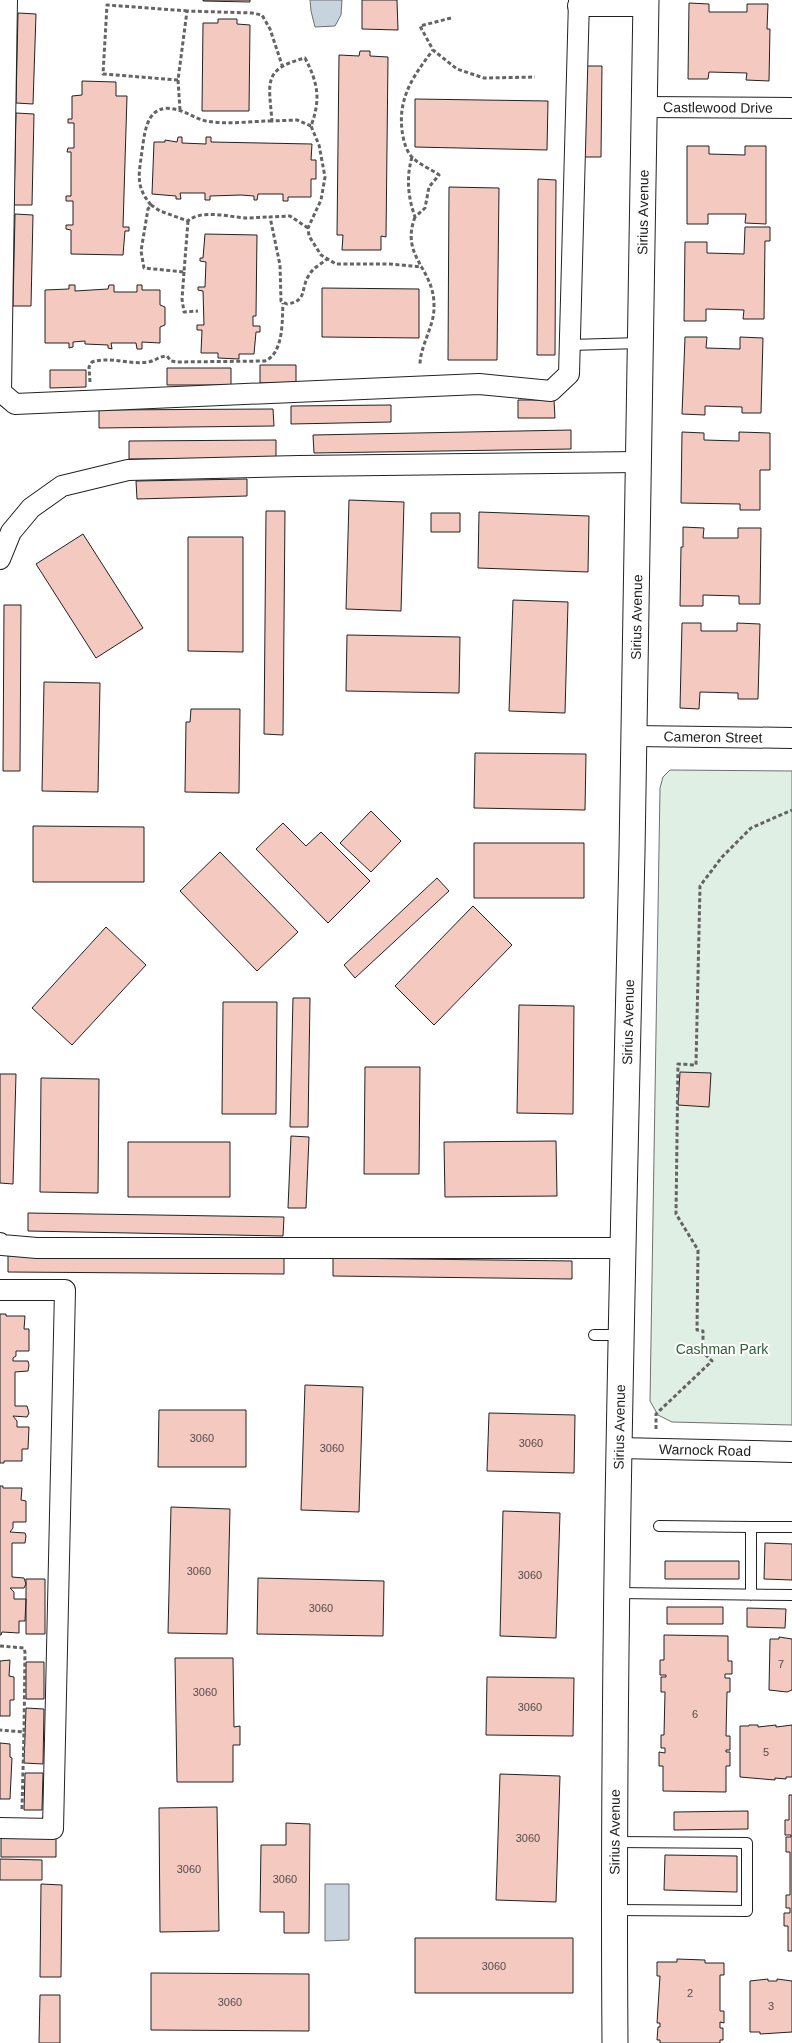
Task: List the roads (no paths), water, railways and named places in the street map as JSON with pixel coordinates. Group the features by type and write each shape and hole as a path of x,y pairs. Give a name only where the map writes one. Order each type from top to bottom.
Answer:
{"street":[{"path":"7,0 1,392 15,404 479,384 550,391 569,374 579,3 646,3"},
{"name":"Sirius Avenue","path":"615,2043 614,1910 619,1448 634,736 646,3"},
{"name":"Castlewood Drive","path":"644,107 792,108"},
{"path":"0,559 11,532 31,508 62,486 128,470 639,462"},
{"name":"Cameron Street","path":"634,736 792,738"},
{"path":"0,1242 2,1244 36,1248 623,1248"},
{"path":"0,1290 64,1290 53,1829 0,1828"},
{"name":"Warnock Road","path":"619,1448 792,1452"}],"lane":[{"path":"570,345 640,343"},
{"path":"594,1335 621,1336"},
{"path":"659,1526 792,1527"},
{"path":"751,1526 751,1595"},
{"path":"617,1593 792,1595"},
{"path":"614,1910 747,1911 747,1843 616,1842"}],"park label":[{"name":"Cashman Park","path":"722,1349"}]}
